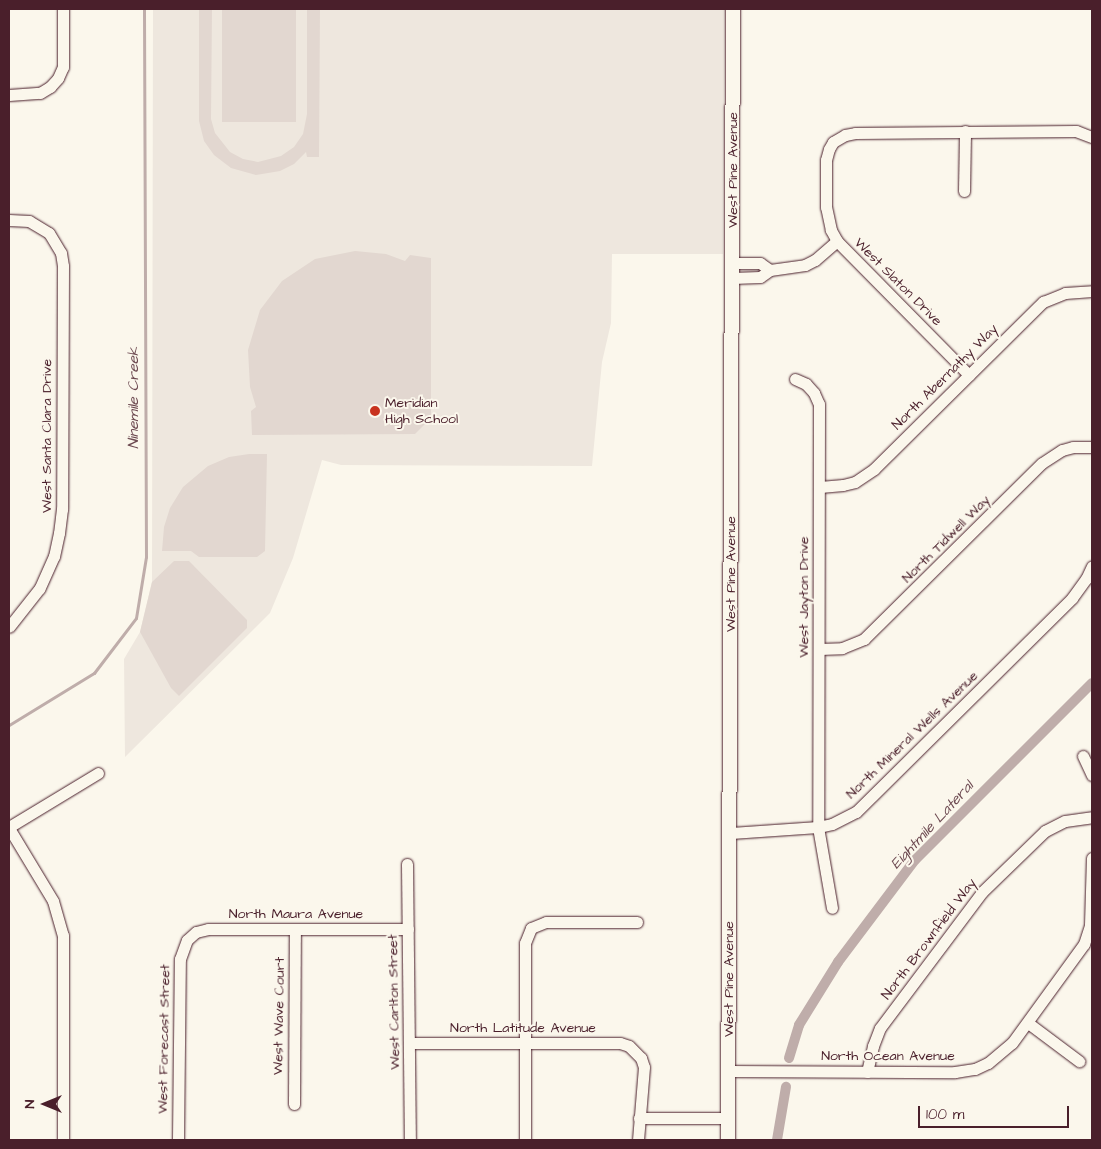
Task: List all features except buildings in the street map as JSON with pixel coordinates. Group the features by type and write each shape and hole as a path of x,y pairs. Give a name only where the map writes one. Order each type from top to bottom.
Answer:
{"street":[{"path":"9,95 34,94 50,87 58,78 63,67 63,9"},
{"name":"West Pine Avenue","path":"728,1140 733,9"},
{"path":"964,191 965,131 1076,131 1092,137"},
{"name":"West Slaton Drive","path":"965,131 855,133 845,135 833,142 826,160 826,207 831,230 837,241 969,375"},
{"name":"West Santa Clara Drive","path":"9,220 29,221 49,233 61,253 63,266 61,521 54,556 42,582 25,609 9,627"},
{"path":"732,278 760,277 770,270 805,265 815,260 837,241"},
{"path":"732,263 760,263 770,270"},
{"name":"North Abernathy Way","path":"820,487 843,485 865,476 1043,302 1065,293 1092,291"},
{"name":"West Jayton Drive","path":"795,379 810,389 819,404 818,827 832,908"},
{"name":"North Tidwell Way","path":"819,649 842,648 864,639 1042,463 1062,450 1073,447 1092,447"},
{"name":"North Mineral Wells Avenue","path":"730,832 818,827 844,819 868,803 1080,589 1092,566"},
{"path":"1083,756 1092,775"},
{"path":"63,1140 63,935 53,901 9,827 98,773"},
{"name":"North Brownfield Way","path":"867,1072 872,1046 880,1028 982,892 1045,831 1066,821 1092,817"},
{"name":"North Ocean Avenue","path":"728,1070 955,1072 975,1069 1003,1054 1028,1023 1084,944 1090,925 1092,858"},
{"name":"West Carlton Street","path":"407,864 410,1140"},
{"path":"525,1140 525,943 531,928 546,922 637,922"},
{"name":"North Maura Avenue","path":"186,940 196,932 208,929 408,929"},
{"name":"West Wave Court","path":"294,1104 295,929"},
{"name":"West Forecast Street","path":"178,1140 180,959 186,940"},
{"path":"1028,1023 1079,1061"},
{"name":"North Latitude Avenue","path":"410,1044 620,1043 635,1050 641,1058 644,1067 640,1118"},
{"path":"638,1140 640,1118 728,1118"}],"shaded area":[{"name":"Meridian High School","path":"153,9 725,9 723,254 612,254 611,323 602,362 592,466 341,465 322,460 293,558 270,613 125,757 124,659 140,632 152,582"},
{"path":"199,9 212,9 211,119 215,133 230,152 243,159 258,162 281,156 294,147 303,134 307,114 307,9 320,9 319,157 307,157 306,152 294,164 280,171 256,175 231,168 214,155 204,141 199,121"},
{"path":"222,9 296,9 296,122 222,122"},
{"path":"355,251 386,254 405,261 410,255 431,258 431,418 415,434 252,435 251,411 256,407 250,387 248,350 260,310 282,281 315,259"},
{"path":"267,454 265,551 257,557 199,557 191,551 162,551 164,527 170,508 183,487 208,466 229,457"},
{"path":"174,561 189,561 247,620 247,628 179,696 171,688 140,632 152,582"}],"waterway":[{"name":"Ninemile Creek","path":"9,725 94,673 136,618 146,557 144,9"},
{"name":"Eightmile Lateral","path":"789,1058 799,1025 838,962 915,860 1092,683"},
{"name":"Eightmile Lateral","path":"777,1140 786,1087"}],"place":[{"name":"Meridian High School","path":"375,411"}]}
